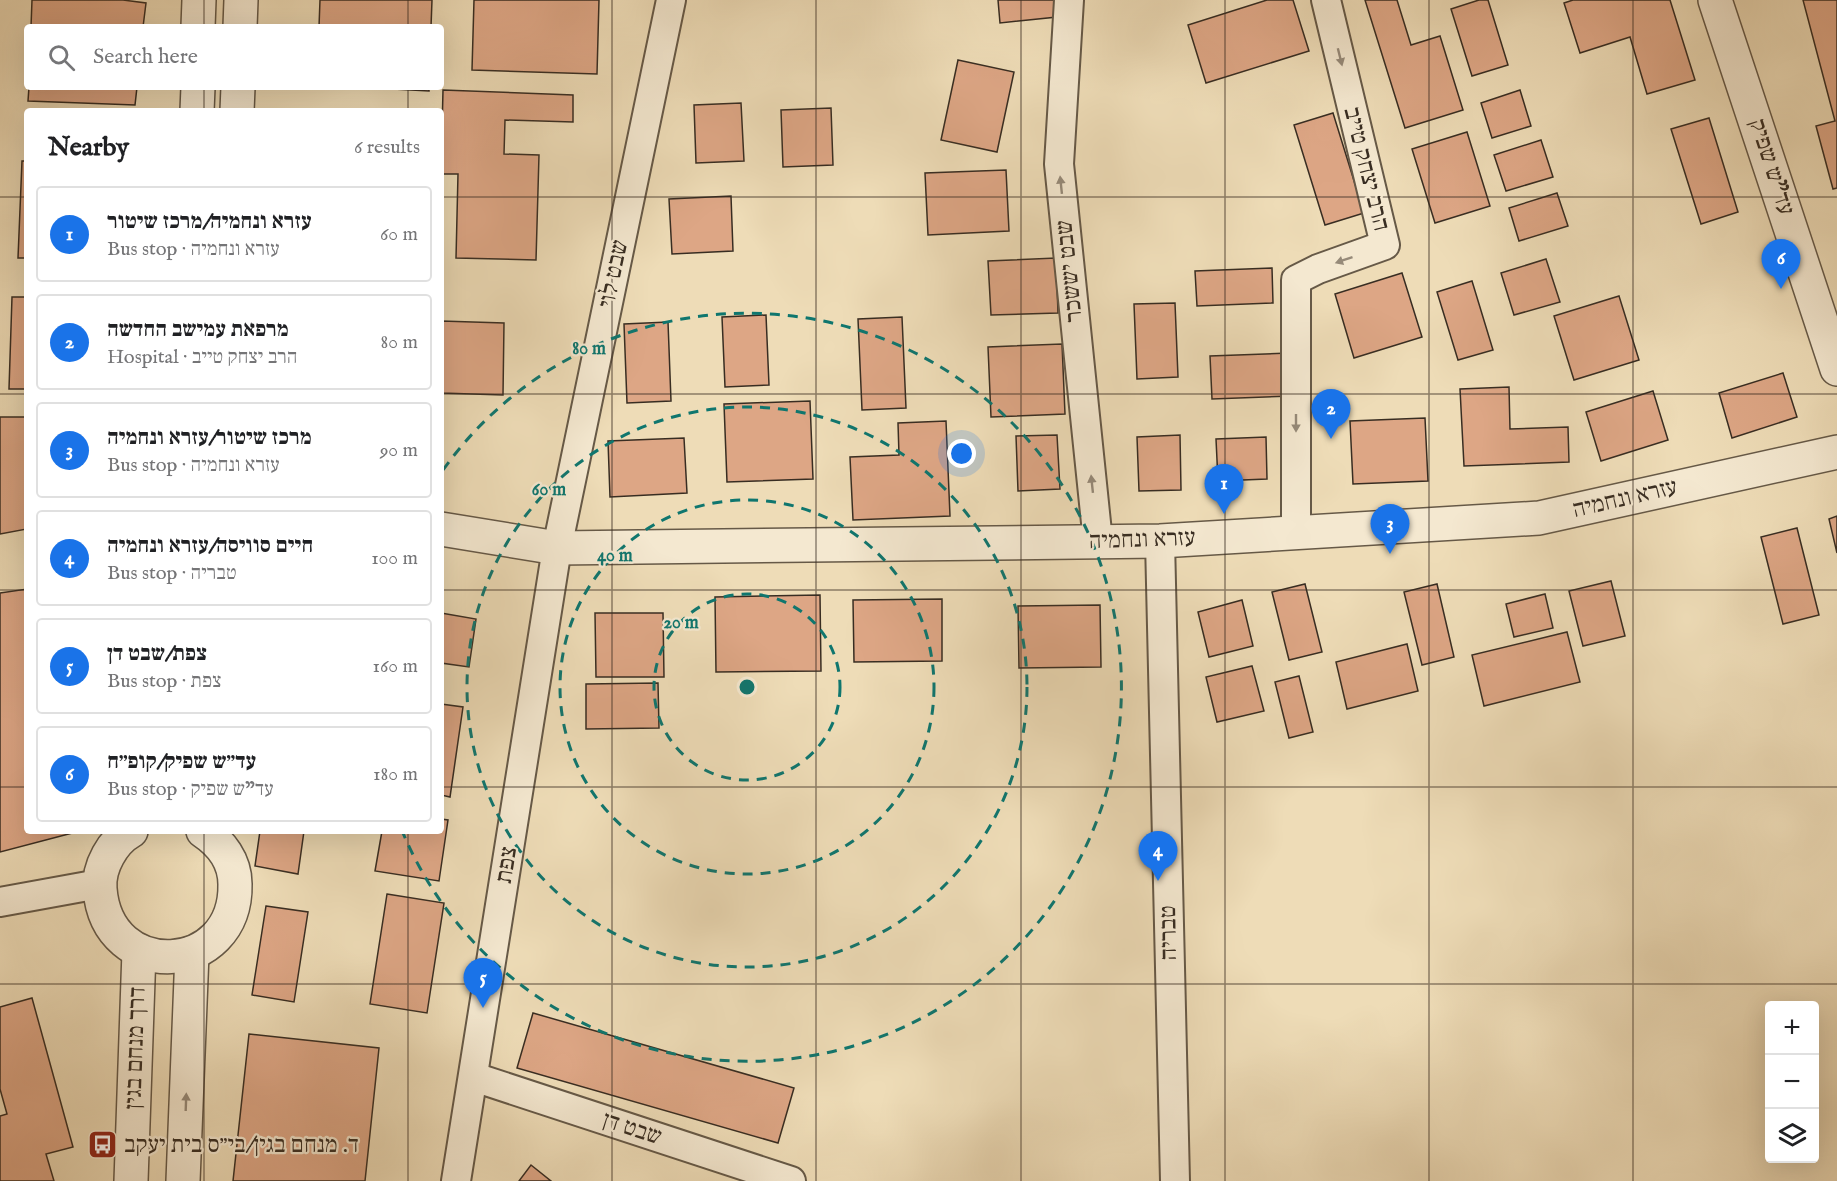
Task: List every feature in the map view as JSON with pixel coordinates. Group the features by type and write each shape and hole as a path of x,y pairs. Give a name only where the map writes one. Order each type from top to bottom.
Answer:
{"street":[{"path":"198,24 199,0"},
{"path":"240,24 241,0"},
{"name":"שבט לוי","path":"557,548 672,0"},
{"name":"שבט יששכר","path":"1069,0 1059,164 1098,542"},
{"name":"הרב יצחק טייב","path":"1296,531 1296,280 1318,269 1385,245 1326,0"},
{"name":"עד\"ש שפיק","path":"1715,0 1837,369"},
{"path":"197,108 198,90"},
{"path":"237,108 238,90"},
{"name":"עזרא ונחמיה","path":"444,529 557,548 1160,541 1539,518 1837,452"},
{"name":"טבריה","path":"1160,541 1175,1181"},
{"name":"צפת","path":"456,1181 557,548"},
{"path":"129,834 114,847 104,864 99,884 101,904 108,922 120,938 139,951 153,956 171,958 192,953 215,940 229,921 236,898 235,874 226,852 208,834"},
{"path":"0,902 99,884"},
{"name":"דרך מנחם בגין","path":"131,1181 139,951"},
{"path":"183,1181 192,953"},
{"name":"שבט דן","path":"474,1077 791,1181"}],"building":[{"path":"32,0 123,0 146,3 143,24 31,24"},
{"path":"320,0 432,0 431,24 319,24"},
{"path":"474,0 599,0 597,74 472,70"},
{"path":"998,0 1055,0 1057,17 1000,23"},
{"path":"1267,0 1293,0 1309,51 1206,83 1188,25"},
{"path":"1365,0 1397,0 1411,45 1440,36 1463,110 1405,128"},
{"path":"1479,0 1488,0 1508,65 1472,76 1451,9"},
{"path":"1573,0 1670,0 1695,80 1647,94 1630,37 1580,53 1564,3"},
{"path":"1803,0 1837,0 1837,188 1833,189 1816,126 1835,121"},
{"path":"958,60 1014,72 997,152 941,140"},
{"path":"29,90 137,90 135,105 28,101"},
{"path":"443,90 573,95 573,122 505,120 504,154 539,155 536,260 456,258 458,174 444,174"},
{"path":"1520,90 1531,126 1492,138 1481,103"},
{"path":"741,103 744,161 696,163 694,105"},
{"path":"831,108 833,165 783,167 781,110"},
{"path":"1333,113 1364,213 1325,225 1294,125"},
{"path":"1709,118 1738,212 1701,224 1671,129"},
{"path":"1467,132 1490,206 1435,223 1412,149"},
{"path":"1541,140 1553,177 1506,191 1494,155"},
{"path":"22,161 24,161 24,258 18,258"},
{"path":"1006,170 1009,231 928,235 925,173"},
{"path":"1557,193 1568,226 1519,241 1509,208"},
{"path":"731,196 733,251 672,254 669,199"},
{"path":"1056,258 1058,313 991,315 988,261"},
{"path":"1546,259 1560,302 1514,315 1501,273"},
{"path":"1272,268 1273,303 1197,306 1195,271"},
{"path":"1402,273 1422,337 1354,358 1335,294"},
{"path":"1472,281 1493,350 1458,360 1437,292"},
{"path":"1619,296 1639,360 1574,380 1554,316"},
{"path":"12,297 24,297 24,389 9,389"},
{"path":"1175,303 1178,377 1137,379 1134,304"},
{"path":"766,315 769,385 725,387 722,317"},
{"path":"902,317 906,408 862,410 858,319"},
{"path":"444,321 504,323 503,395 444,393"},
{"path":"668,322 671,401 627,403 624,324"},
{"path":"1062,344 1065,414 991,417 988,347"},
{"path":"1289,353 1291,396 1212,399 1210,356"},
{"path":"1783,373 1797,417 1732,438 1719,393"},
{"path":"1509,387 1510,429 1568,427 1569,462 1464,466 1460,389"},
{"path":"1653,391 1668,440 1601,461 1586,412"},
{"path":"810,401 813,479 727,482 724,404"},
{"path":"0,417 24,417 24,530 0,534"},
{"path":"1425,418 1428,481 1353,484 1350,421"},
{"path":"946,421 950,516 853,520 850,457 899,455 898,423"},
{"path":"1057,435 1060,489 1018,491 1016,436"},
{"path":"1180,435 1181,490 1139,491 1137,437"},
{"path":"1266,437 1267,479 1218,481 1216,439"},
{"path":"684,438 687,493 610,497 608,441"},
{"path":"1837,516 1837,553 1829,519"},
{"path":"1797,528 1819,615 1783,624 1761,537"},
{"path":"1611,581 1625,636 1583,646 1569,591"},
{"path":"1305,584 1322,652 1289,660 1272,592"},
{"path":"1437,584 1454,657 1422,665 1404,592"},
{"path":"24,589 24,834 69,834 0,852 0,593"},
{"path":"1545,594 1553,628 1514,637 1506,604"},
{"path":"820,595 821,671 716,672 715,597"},
{"path":"942,599 942,661 854,662 853,600"},
{"path":"1242,600 1253,646 1209,657 1198,612"},
{"path":"1100,605 1101,667 1019,668 1018,606"},
{"path":"595,613 663,613 664,677 596,677"},
{"path":"444,614 476,619 469,667 444,663"},
{"path":"1567,632 1580,682 1484,706 1472,655"},
{"path":"1407,644 1418,691 1347,709 1336,662"},
{"path":"1252,666 1264,711 1217,722 1206,677"},
{"path":"1299,676 1313,732 1289,738 1275,682"},
{"path":"658,683 659,728 586,729 586,684"},
{"path":"444,704 463,707 450,797 444,796"},
{"path":"444,819 448,820 439,881 375,871 381,834 444,834"},
{"path":"260,834 304,834 298,874 255,866"},
{"path":"387,894 444,903 427,1013 370,1004"},
{"path":"266,906 308,912 294,1002 252,995"},
{"path":"32,998 73,1147 46,1154 54,1181 0,1181 0,1116 7,1114 0,1089 0,1007"},
{"path":"533,1013 794,1088 778,1143 517,1068"},
{"path":"249,1034 379,1048 365,1181 233,1181"},
{"path":"531,1165 551,1181 519,1181"}],"place":[{"name":"עד״ש שפיק/קופ״ח","path":"1781,289"},
{"name":"מרפאת עמישב החדשה","path":"1331,439"},
{"name":"עזרא ונחמיה/מרכז שיטור","path":"1224,514"},
{"name":"מרכז שיטור/עזרא ונחמיה","path":"1390,554"},
{"name":"חיים סוויסה/עזרא ונחמיה","path":"1158,881"},
{"name":"צפת/שבט דן","path":"483,1008"},
{"name":"ד. מנחם בגין/בי״ס בית יעקב","path":"103,1145"}]}
